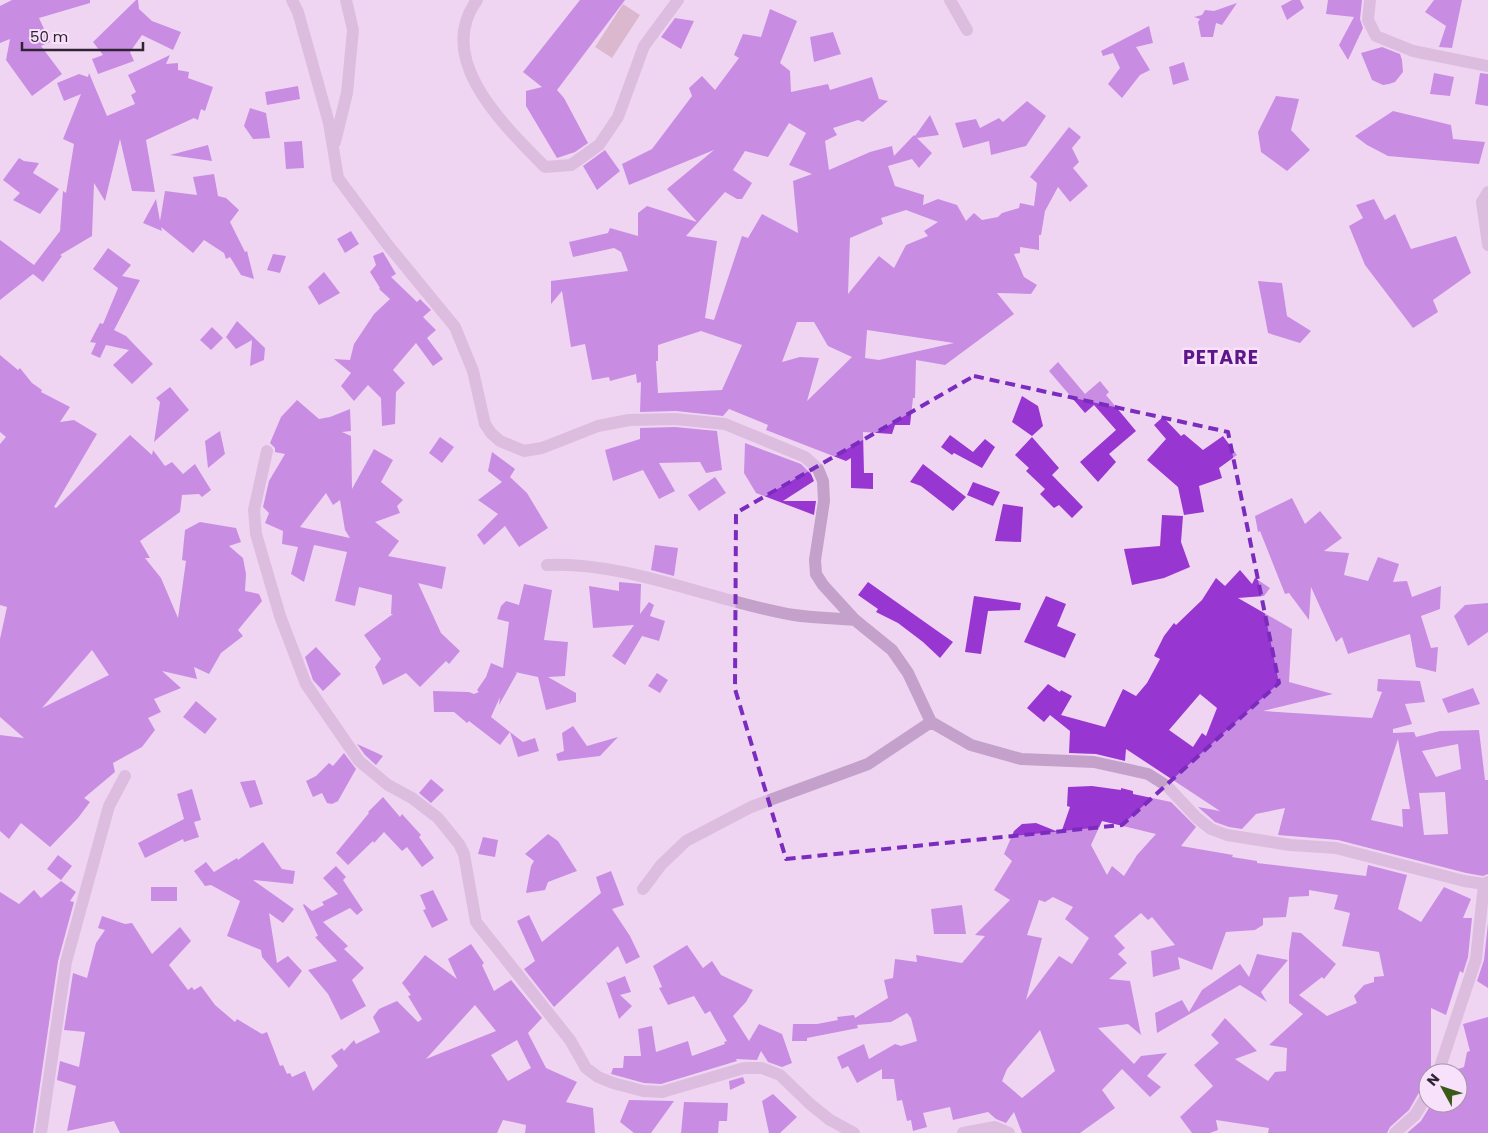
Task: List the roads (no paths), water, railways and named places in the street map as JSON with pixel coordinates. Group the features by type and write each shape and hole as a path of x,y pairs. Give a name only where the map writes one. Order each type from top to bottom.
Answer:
{"street":[{"path":"292,0 298,12 334,147 338,178 387,244 455,327 473,371 479,404 485,424 491,433 500,441 524,451 542,448 598,426 629,420 675,419 725,424 805,457 818,469 823,481 824,501 815,560 816,574 823,585 855,620 892,650 908,673 931,722 971,745 1021,759 1094,762 1148,774 1168,786 1197,818 1211,829 1226,834 1290,845 1336,848 1435,875 1486,883 1476,959 1441,1063"},
{"path":"334,147 346,93 353,30 346,0"},
{"path":"477,0 466,24 464,50 468,72 511,133 545,167 571,165 599,145 618,117 644,46 678,0"},
{"path":"950,0 967,30"},
{"path":"1370,0 1368,20 1376,36 1413,51 1488,66"},
{"path":"1488,192 1482,202 1488,245"},
{"path":"267,451 254,510 256,534 280,616 306,684 359,761 388,785 412,798 438,818 459,844 464,854 476,922 570,1040 586,1068 598,1077 613,1083 643,1091 662,1092 744,1068 762,1068 780,1075 817,1110 854,1133"},
{"path":"546,565 569,564 608,570 794,615 855,620"},
{"path":"643,889 661,865 686,842 751,807 868,764 931,722"},
{"path":"42,1133 66,962 109,806 125,776"},
{"path":"1395,1133 1418,1109"},
{"path":"963,1133 996,1127 1008,1133"}],"district":[{"name":"PETARE","path":"1221,357"}]}
